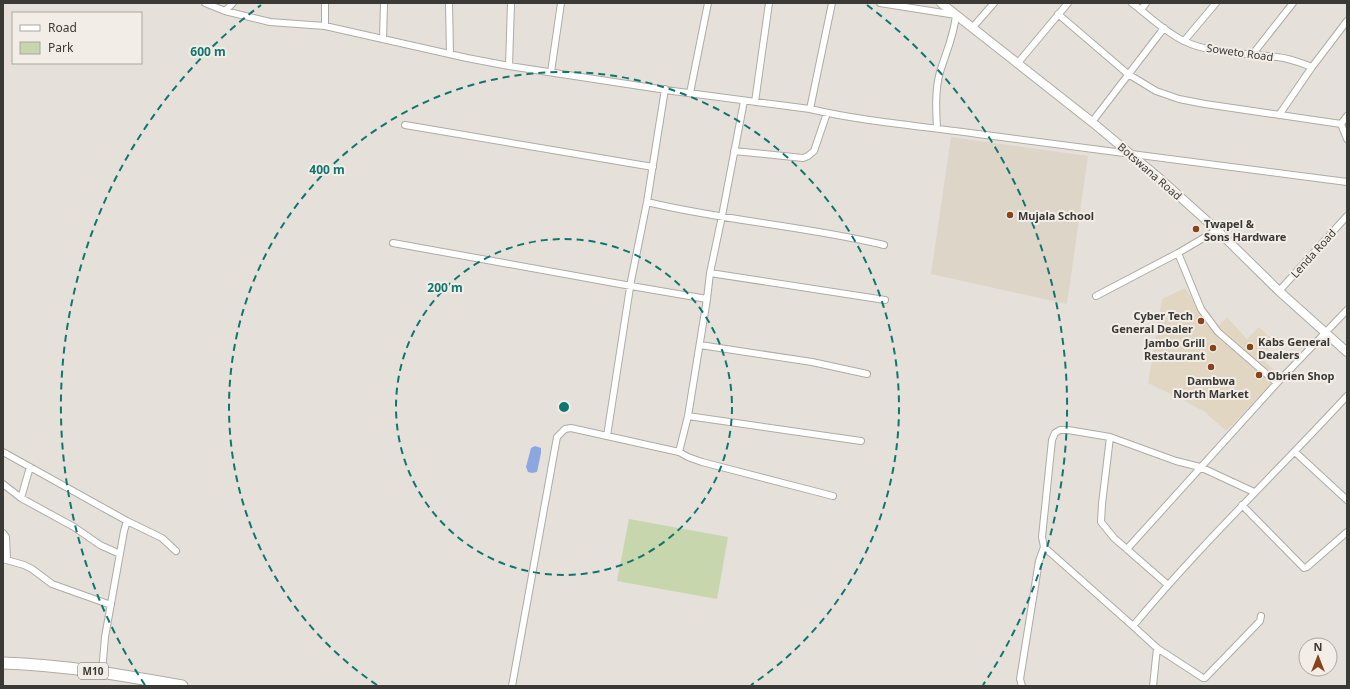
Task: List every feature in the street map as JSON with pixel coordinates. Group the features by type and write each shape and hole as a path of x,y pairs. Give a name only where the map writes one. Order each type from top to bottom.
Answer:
{"highway":[{"name":"M10","path":"3,663 102,672 182,686"}],"street":[{"path":"205,3 225,11 270,22 326,26 510,66 744,101 810,109 827,113 1133,155 1347,182"},
{"path":"225,11 232,3"},
{"path":"325,3 326,26"},
{"path":"383,39 384,3"},
{"path":"449,3 450,54"},
{"path":"510,66 511,3"},
{"path":"551,72 561,3"},
{"path":"690,93 708,3"},
{"path":"755,102 769,3"},
{"path":"810,109 832,3"},
{"path":"880,3 956,15 954,32 939,78 936,110 937,128"},
{"name":"Botswana Road","path":"940,3 1133,155 1217,230 1279,291 1347,352"},
{"path":"972,28 994,3"},
{"path":"1018,64 1068,3"},
{"name":"Soweto Road","path":"1132,3 1164,28 1184,41 1204,48 1252,55 1279,57 1312,66"},
{"path":"1141,10 1146,3"},
{"path":"1184,41 1216,3"},
{"path":"1252,55 1292,3"},
{"path":"1058,14 1128,74 1156,90 1179,99 1341,124"},
{"path":"1279,115 1312,66 1347,21"},
{"path":"1092,122 1164,28"},
{"path":"607,436 665,89"},
{"path":"679,452 688,416 710,273 744,101"},
{"path":"734,151 803,158 808,156 814,151 827,113"},
{"path":"1341,124 1347,116"},
{"path":"1341,124 1347,139"},
{"path":"405,125 653,167"},
{"path":"647,202 852,237 884,245"},
{"name":"Lenda Road","path":"1279,291 1347,216"},
{"path":"1096,296 1178,253 1217,230"},
{"path":"393,243 707,299"},
{"path":"1178,253 1201,309 1209,320 1224,338 1277,383"},
{"path":"710,273 885,300"},
{"path":"1127,549 1277,383 1347,310"},
{"path":"700,345 812,362 867,374"},
{"path":"1133,626 1168,585 1254,492 1295,452 1347,396"},
{"path":"688,416 861,441"},
{"path":"512,686 557,437 565,429 571,428 679,452 702,462 833,496"},
{"path":"1022,686 1020,679 1039,561 1044,547 1042,537 1052,440 1056,433 1060,430 1068,430 1110,437 1170,459 1200,467 1254,492"},
{"path":"1110,437 1101,522 1114,538 1168,585"},
{"path":"3,452 127,521 162,538 176,551"},
{"path":"1295,452 1347,500"},
{"path":"21,498 30,467"},
{"path":"3,484 21,498 120,554"},
{"path":"1242,505 1302,567 1307,567 1347,532"},
{"path":"102,672 104,643 127,521"},
{"path":"3,533 6,537 5,560 24,565 52,584 111,605"},
{"path":"1044,547 1157,648 1203,678 1205,678 1260,621 1261,616"},
{"path":"1154,686 1157,648"}],"shaded area":[{"name":"Mujala School","path":"951,137 1088,156 1067,304 931,274"},
{"name":"Dambwa North Market","path":"1185,288 1215,330 1227,317 1247,339 1259,327 1275,342 1260,357 1280,376 1226,431 1205,412 1148,383 1162,299"}],"green space":[{"path":"629,519 728,537 717,599 617,581"}],"water":[{"path":"535,446 541,448 541,453 537,472 532,473 528,472 526,467 531,448"}],"place":[{"name":"Mujala School","path":"1010,215"},
{"name":"Twapel & Sons Hardware","path":"1196,229"},
{"name":"Cyber Tech General Dealer","path":"1201,321"},
{"name":"Kabs General Dealers","path":"1250,347"},
{"name":"Jambo Grill Restaurant","path":"1213,348"},
{"name":"Dambwa North Market","path":"1211,367"},
{"name":"Obrien Shop","path":"1259,375"}]}
